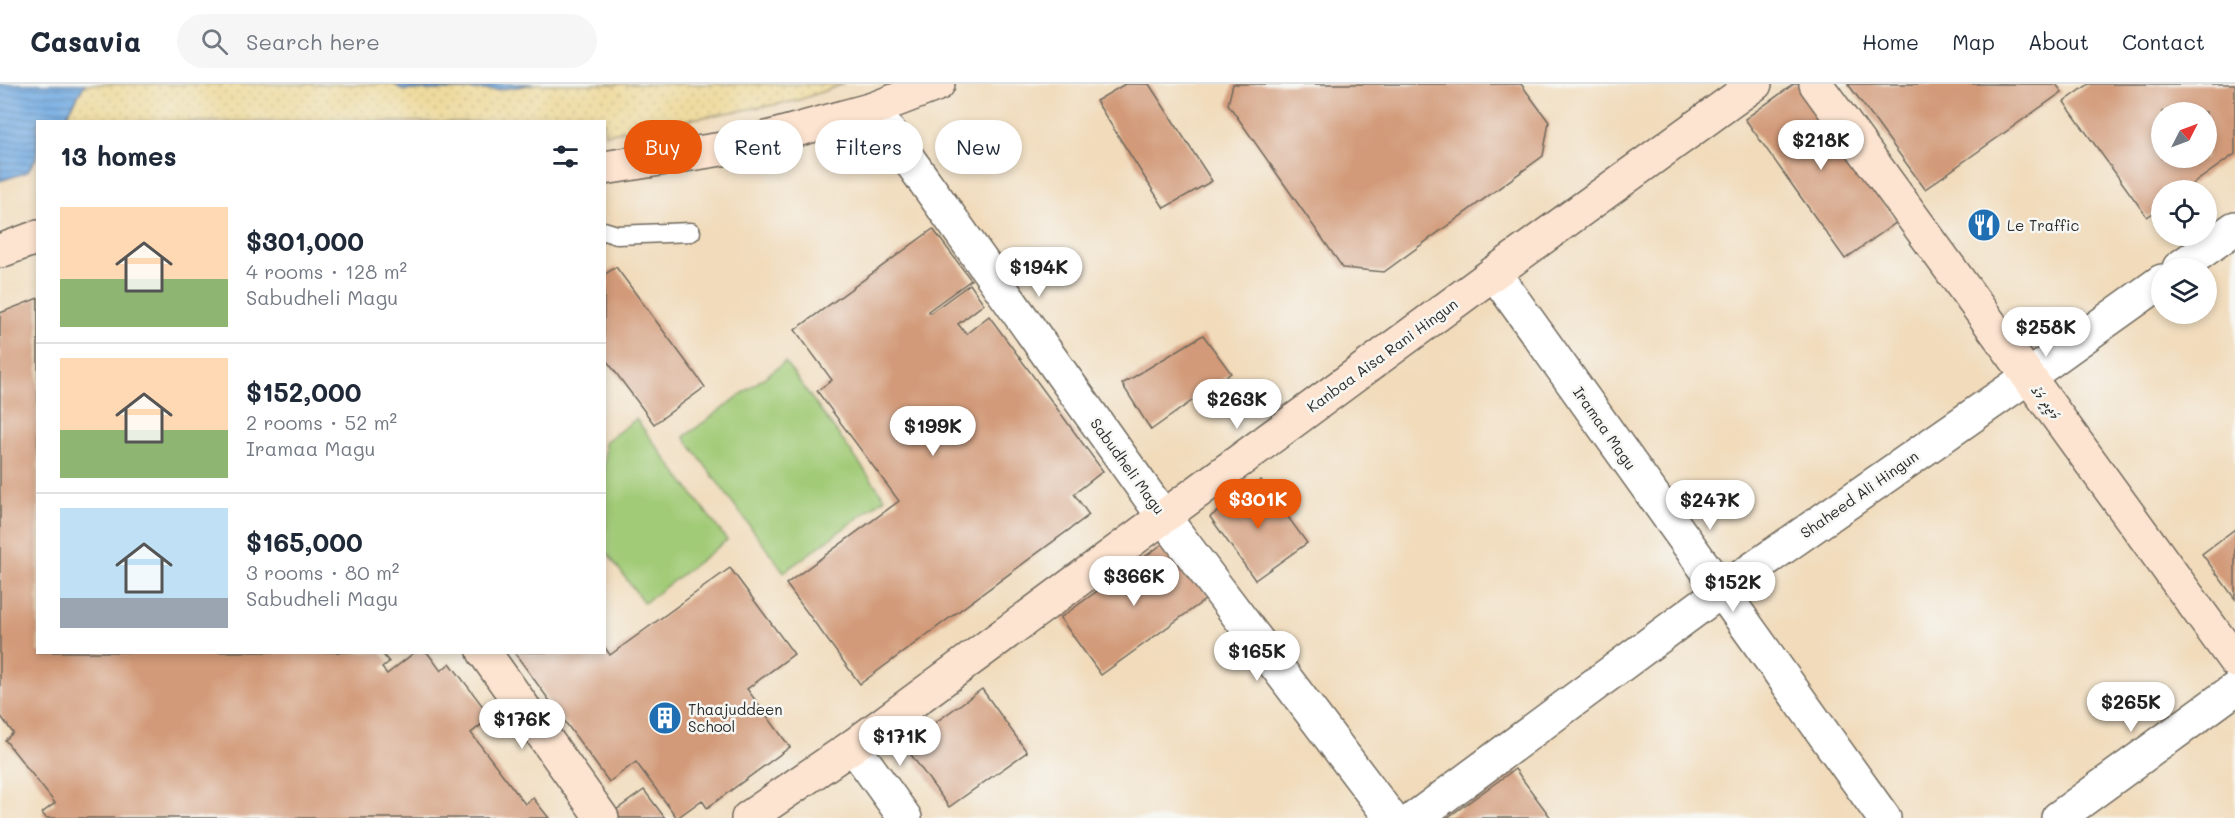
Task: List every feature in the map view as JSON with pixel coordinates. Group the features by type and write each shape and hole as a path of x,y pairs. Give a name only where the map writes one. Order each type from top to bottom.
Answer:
{"street":[{"path":"606,168 734,147 873,109 938,84"},
{"name":"Kanbaa Aisa Rani Hingun","path":"748,818 853,746 1494,273 1755,84"},
{"name":"މަޖީދީ މަގު","path":"1816,84 2235,661"},
{"name":"Sabudheli Magu","path":"873,109 1163,516 1391,818"},
{"path":"2193,258 2235,228"},
{"path":"0,251 36,238"},
{"name":"Iramaa Magu","path":"1494,273 1884,818"},
{"name":"Shaheed Ali Hingun","path":"1415,818 1721,591 2151,289"},
{"path":"485,654 602,818"},
{"path":"2058,818 2235,689"},
{"path":"853,746 905,818"}],"lane":[{"path":"606,232 617,235 691,232"}],"green space":[{"path":"785,362 885,498 784,572 684,437"},
{"path":"636,419 727,540 644,603 606,551 606,441"}],"sand":[{"path":"85,84 393,84 403,90 496,90 535,84 844,84 796,101 686,120 624,120 624,131 606,134 606,120 71,120 67,116"}],"water":[{"path":"0,84 85,84 64,120 36,120 36,158 27,172 0,181"},
{"path":"393,84 535,84 496,90 403,90"}],"building":[{"path":"1125,84 1149,84 1212,181 1164,208 1096,101"},
{"path":"1233,84 1521,84 1549,122 1543,156 1384,272 1343,268 1228,104"},
{"path":"1794,84 1798,84 1897,222 1845,259 1745,119"},
{"path":"1848,84 2056,84 2062,92 1925,189"},
{"path":"2089,84 2235,84 2235,154 2217,167 2217,102 2151,102 2151,168 2215,168 2198,180 2151,180 2151,214 2147,217 2064,102"},
{"path":"933,229 971,280 928,311 930,313 970,284 984,304 958,324 966,334 989,316 1103,471 1074,494 1089,515 860,684 786,584 899,501 817,391 832,380 795,330"},
{"path":"616,267 705,387 654,424 606,360 606,274"},
{"path":"36,299 36,654 383,654 389,662 382,668 387,674 412,654 428,654 441,671 450,663 491,717 471,733 525,804 533,798 549,818 46,818 42,813 55,803 5,740 13,733 0,715 0,313"},
{"path":"1203,335 1231,373 1151,430 1122,384"},
{"path":"1261,480 1307,543 1255,580 1210,517"},
{"path":"2235,529 2235,599 2202,554"},
{"path":"1168,540 1209,597 1101,675 1060,618"},
{"name":"Thaajuddeen School","path":"730,568 794,654 747,689 790,747 707,808 702,800 677,818 636,762 609,782 515,654 606,654 606,649 610,655"},
{"path":"982,689 1027,752 949,807 904,745"},
{"path":"1515,769 1551,818 1447,818"},
{"path":"644,790 665,818 616,818 612,813"}],"place":[{"name":"Le Traffic","path":"1984,225"},
{"name":"Thaajuddeen School","path":"665,718"}]}
